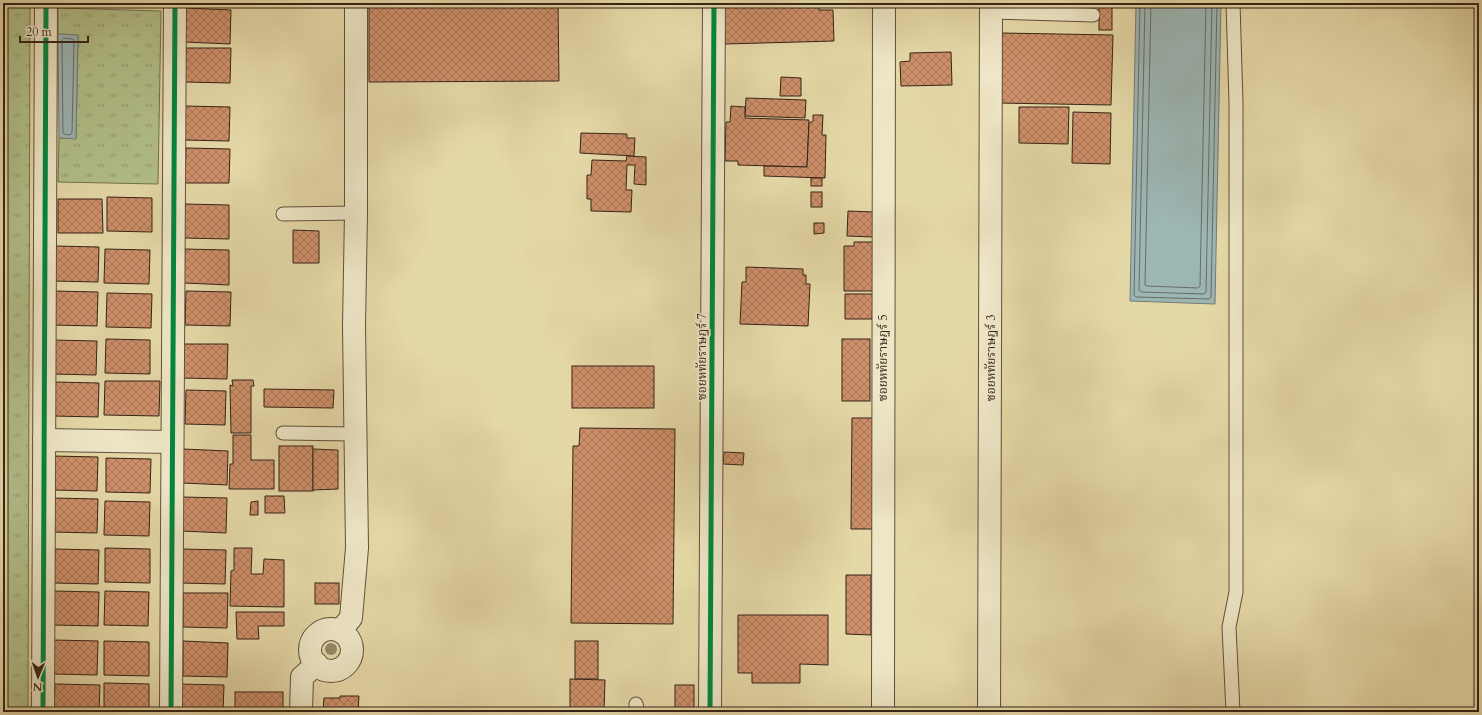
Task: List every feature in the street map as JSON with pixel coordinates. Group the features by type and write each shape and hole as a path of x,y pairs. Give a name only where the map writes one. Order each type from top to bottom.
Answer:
{"street":[{"path":"43,712 46,3"},
{"path":"171,712 175,3"},
{"path":"340,631 351,618 356,556 354,326 356,213 356,3"},
{"name":"ซอยหทัยราษฎร์ 7","path":"710,712 714,3"},
{"name":"ซอยหทัยราษฎร์ 5","path":"883,712 884,3"},
{"name":"ซอยหทัยราษฎร์ 3","path":"990,712 992,8"},
{"path":"44,440 172,442"},
{"path":"326,630 340,631 345,634 352,646 352,652 347,664 341,668 328,670 317,664 312,659 310,652 314,638 319,633 326,630"},
{"path":"301,712 302,677 317,664"}],"lane":[{"path":"1233,3 1236,103 1236,592 1229,627 1233,712"},
{"path":"992,8 1093,15"},
{"path":"283,214 356,213"},
{"path":"283,433 356,434"}],"green space":[{"path":"3,3 30,3 28,712 3,712"},
{"path":"58,8 161,11 158,184 58,182 59,138 76,138 78,35 58,34"}],"water":[{"path":"1136,3 1221,3 1215,304 1130,301"},
{"path":"58,34 78,35 76,139 59,138"}],"building":[{"path":"123,3 123,5 108,4"},
{"path":"369,3 558,3 559,81 369,82"},
{"path":"723,3 819,3 819,10 833,10 834,41 725,44"},
{"path":"1099,3 1112,3 1112,30 1099,30"},
{"path":"186,8 231,10 230,44 185,42"},
{"path":"1000,33 1113,35 1111,105 998,103"},
{"path":"186,48 231,48 230,83 185,82"},
{"path":"951,52 952,85 901,86 900,62 910,61 910,53"},
{"path":"781,77 801,78 801,96 780,96"},
{"path":"746,98 806,100 805,118 745,116"},
{"path":"185,106 230,107 229,141 184,140"},
{"path":"731,106 745,107 745,118 809,120 807,167 738,165 738,161 725,161 726,122 730,122"},
{"path":"1019,107 1069,107 1068,144 1019,143"},
{"path":"1073,112 1111,113 1110,164 1072,163"},
{"path":"813,115 823,115 822,135 826,135 825,178 764,176 764,166 807,167 809,123 813,121"},
{"path":"581,133 627,134 627,138 635,138 634,156 580,153"},
{"path":"186,148 230,149 229,183 185,183"},
{"path":"627,156 646,157 646,185 634,184 635,165 627,165 626,190 632,190 631,212 591,211 591,199 587,199 587,175 591,175 592,160 626,161"},
{"path":"811,178 822,178 822,186 811,186"},
{"path":"811,192 822,192 822,207 811,207"},
{"path":"107,197 152,198 152,232 107,231"},
{"path":"58,199 102,199 103,233 58,233"},
{"path":"185,204 229,205 229,239 184,238"},
{"path":"848,211 875,212 874,237 847,236"},
{"path":"814,223 824,223 824,233 814,234"},
{"path":"293,230 319,231 319,263 293,263"},
{"path":"854,242 874,242 874,291 844,291 844,246 854,246"},
{"path":"54,246 99,247 98,282 53,281"},
{"path":"105,249 150,250 149,284 104,283"},
{"path":"185,249 229,250 229,285 184,283"},
{"path":"746,267 803,269 803,275 806,275 806,284 810,284 808,326 740,324 742,282 746,282"},
{"path":"53,291 98,292 97,326 52,325"},
{"path":"186,291 231,292 230,326 185,325"},
{"path":"107,293 152,294 151,328 106,327"},
{"path":"845,294 873,294 872,319 845,319"},
{"path":"106,339 150,340 150,374 105,373"},
{"path":"842,339 870,339 870,401 842,401"},
{"path":"52,340 97,341 96,375 51,374"},
{"path":"183,344 228,344 227,379 182,378"},
{"path":"572,366 654,366 654,408 572,408"},
{"path":"232,380 253,380 254,386 251,386 251,433 231,433 230,385 233,386"},
{"path":"105,381 160,381 159,416 104,415"},
{"path":"54,382 99,383 98,417 53,416"},
{"path":"264,389 334,390 333,408 264,407"},
{"path":"186,390 226,391 225,425 185,424"},
{"path":"852,418 874,418 874,529 851,529"},
{"path":"580,428 675,429 673,624 571,623 573,446 579,446"},
{"path":"233,435 251,435 251,460 274,460 274,489 229,489 230,464 233,464"},
{"path":"279,446 313,446 313,491 279,491"},
{"path":"183,449 228,451 227,485 182,483"},
{"path":"313,449 338,450 338,489 313,490"},
{"path":"724,452 744,453 743,465 723,464"},
{"path":"53,456 98,457 97,491 53,490"},
{"path":"106,458 151,459 150,493 106,492"},
{"path":"265,496 284,496 285,513 265,513"},
{"path":"182,497 227,498 226,533 181,531"},
{"path":"53,498 98,499 97,533 52,532"},
{"path":"105,501 150,502 149,536 104,535"},
{"path":"258,501 258,515 250,515 251,502"},
{"path":"105,548 150,549 150,583 105,582"},
{"path":"234,548 252,548 251,574 263,574 264,559 284,560 284,607 230,606 231,571 234,570"},
{"path":"55,549 99,550 98,584 54,583"},
{"path":"181,549 226,550 225,584 180,583"},
{"path":"846,575 871,575 871,635 846,634"},
{"path":"315,583 339,583 339,604 315,604"},
{"path":"54,591 99,592 98,626 53,625"},
{"path":"105,591 149,592 148,626 104,625"},
{"path":"183,593 228,593 227,628 183,627"},
{"path":"236,612 284,612 284,626 258,626 259,639 237,639"},
{"path":"738,615 828,615 828,665 800,664 800,683 752,683 752,673 738,673"},
{"path":"54,640 98,641 97,675 53,674"},
{"path":"104,641 149,642 149,676 104,675"},
{"path":"183,641 228,643 227,677 183,676"},
{"path":"575,641 598,641 598,679 575,679"},
{"path":"570,679 605,680 604,712 570,712"},
{"path":"104,683 149,684 149,712 104,712"},
{"path":"55,684 100,685 99,712 54,712"},
{"path":"179,684 224,685 223,712 178,712"},
{"path":"675,685 694,685 694,712 675,712"},
{"path":"235,692 283,692 283,712 235,712"},
{"path":"340,696 359,696 358,712 323,712 324,698 340,698"}],"cycle path":[{"path":"43,712 46,3"},
{"path":"171,712 175,3"},
{"path":"710,712 714,3"}]}
